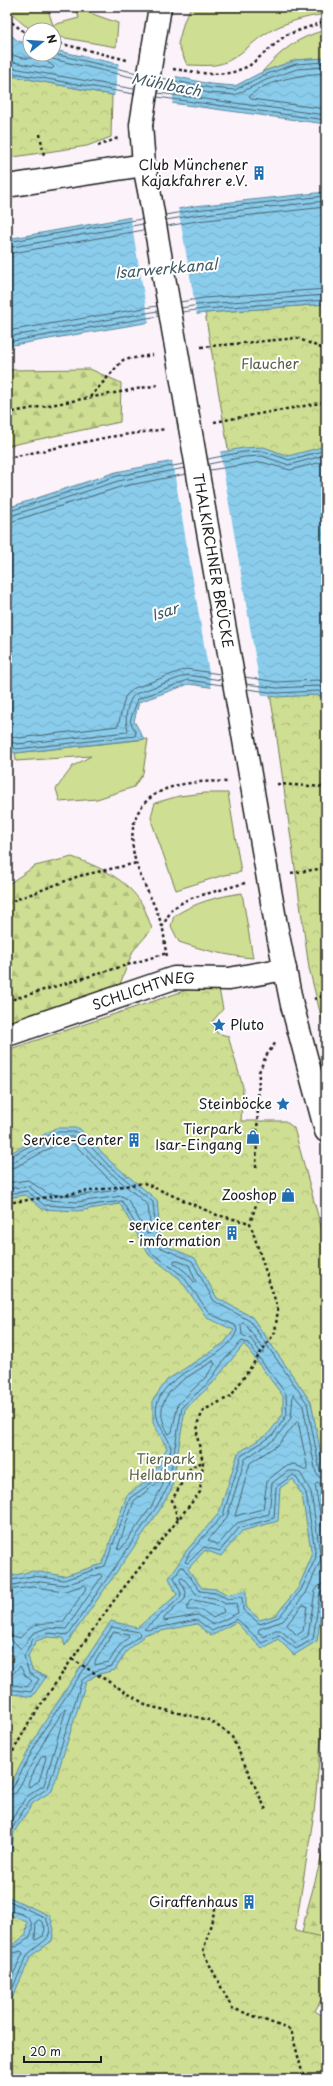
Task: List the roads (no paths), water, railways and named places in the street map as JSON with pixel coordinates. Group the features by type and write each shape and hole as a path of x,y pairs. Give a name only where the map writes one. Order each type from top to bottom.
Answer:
{"street":[{"name":"THALKIRCHNER BRÜCKE","path":"160,7 141,125 144,165 284,969 292,1005 326,1131"},
{"path":"7,186 144,165"},
{"name":"SCHLICHTWEG","path":"7,1035 174,978 229,978 284,969"}],"water":[{"name":"Mühlbach","path":"7,32 18,41 22,42 22,62 62,62 62,52 210,84 235,86 262,72 296,60 326,58 326,124 112,95 7,75"},
{"name":"Isarwerkkanal","path":"326,192 326,304 205,313 7,346 7,239 195,206"},
{"name":"Isar","path":"326,446 326,699 318,695 277,697 189,684 139,702 134,721 144,739 15,753 7,749 7,508 116,472 243,448 264,447 288,456"},
{"path":"56,1128 79,1128 112,1163 157,1200 161,1244 195,1258 217,1298 252,1317 311,1402 326,1480 325,1589 317,1641 294,1655 278,1639 262,1649 236,1622 211,1636 197,1624 146,1634 126,1652 115,1670 96,1675 86,1682 52,1791 33,1803 14,1832 7,1890 7,1791 40,1729 111,1621 137,1628 177,1595 169,1578 187,1550 219,1513 238,1453 269,1433 283,1414 283,1396 244,1344 212,1384 185,1409 172,1488 159,1511 65,1646 63,1638 48,1637 36,1641 28,1656 32,1670 46,1677 32,1697 7,1693 7,1670 13,1658 7,1646 7,1573 11,1576 33,1571 64,1576 102,1564 127,1495 151,1478 167,1448 153,1423 153,1400 167,1380 224,1343 234,1330 207,1318 180,1279 149,1255 120,1204 77,1211 42,1209 26,1195 7,1198 7,1155","holes":["293,1479 302,1495 312,1556 298,1588 276,1615 260,1620 246,1607 246,1590 228,1595 217,1589 202,1588 188,1569 205,1550 221,1556 242,1531 278,1521 280,1488"]},
{"path":"7,1896 50,1916 54,1929 52,1941 31,1956 10,2003 7,2004 7,1942 14,1944 26,1935 27,1922 7,1914"}],"place":[{"name":"Club Münchener Kajakfahrer e.V.","path":"259,173"},
{"name":"Pluto","path":"219,1025"},
{"name":"Steinböcke","path":"283,1104"},
{"name":"Tierpark Isar-Eingang","path":"253,1137"},
{"name":"Service-Center","path":"134,1140"},
{"name":"Zooshop","path":"288,1195"},
{"name":"service center - imformation","path":"232,1233"},
{"name":"Giraffenhaus","path":"249,1902"}],"park label":[{"name":"Flaucher","path":"270,364"},
{"name":"Tierpark Hellabrunn","path":"166,1468"}]}
